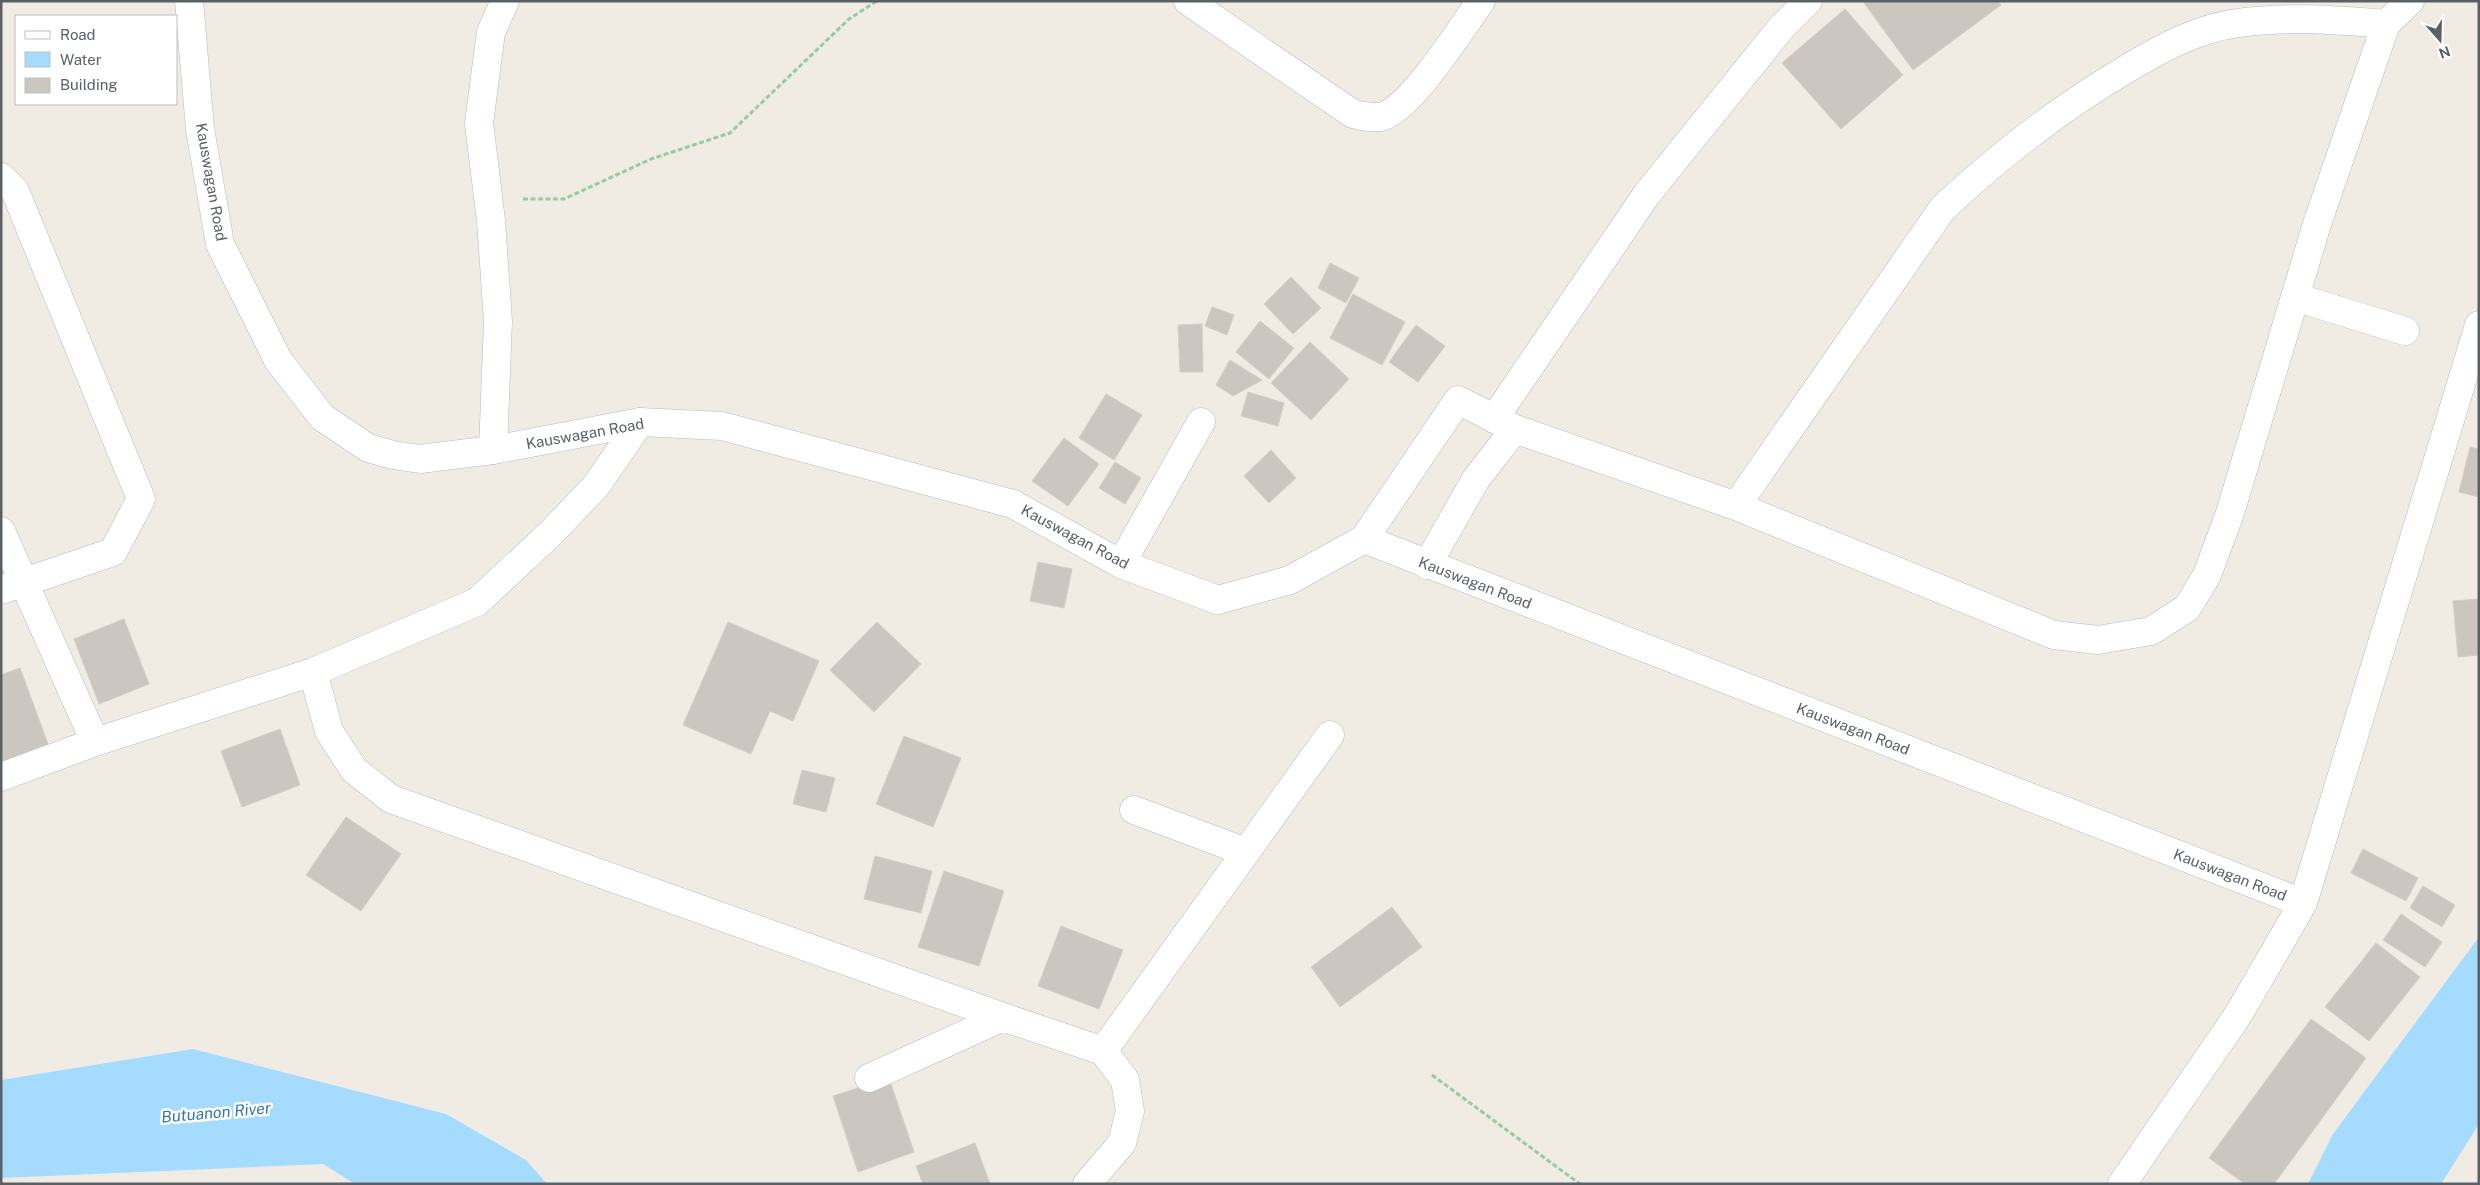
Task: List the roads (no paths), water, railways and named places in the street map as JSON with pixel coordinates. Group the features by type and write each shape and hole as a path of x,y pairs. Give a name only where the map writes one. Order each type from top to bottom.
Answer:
{"street":[{"name":"Kauswagan Road","path":"189,1 200,129 220,244 278,360 322,417 368,448 393,455 420,459 493,450 640,422 722,426 1013,504 1121,564 1218,600 1290,580 1364,539 2303,903"},
{"path":"493,450 498,321 491,221 479,123 491,32 505,1"},
{"path":"1188,1 1353,114 1375,118 1385,115 1410,97 1481,1"},
{"path":"1427,565 1476,480 1505,424 1647,194 1781,28 1808,1"},
{"path":"1364,539 1458,400 1505,424 1736,506 2054,635 2098,640 2151,631 2187,608 2207,574 2230,513 2317,224 2386,24 2410,1"},
{"path":"1736,506 1943,208 1984,169 2038,126 2110,78 2174,41 2236,23 2303,18 2386,24"},
{"path":"1,177 15,191 141,499 113,552 13,586"},
{"path":"2295,297 2405,331"},
{"path":"2122,1184 2238,1015 2303,903 2479,326"},
{"path":"1,777 95,742 313,672 477,602 551,533 596,486 640,422"},
{"path":"1121,564 1201,422"},
{"path":"1,531 13,586 95,742"},
{"path":"313,672 329,731 354,770 391,799 1103,1051 1125,1080 1130,1111 1122,1143 1087,1184"},
{"path":"1103,1051 1330,735"},
{"path":"1134,810 1246,852"},
{"path":"869,1078 1003,1017"}],"water":[{"path":"2479,937 2479,1124 2441,1184 2308,1184 2333,1134"},
{"name":"Butuanon River","path":"193,1049 446,1114 526,1160 547,1184 355,1184 323,1164 1,1178 1,1080"}]}
